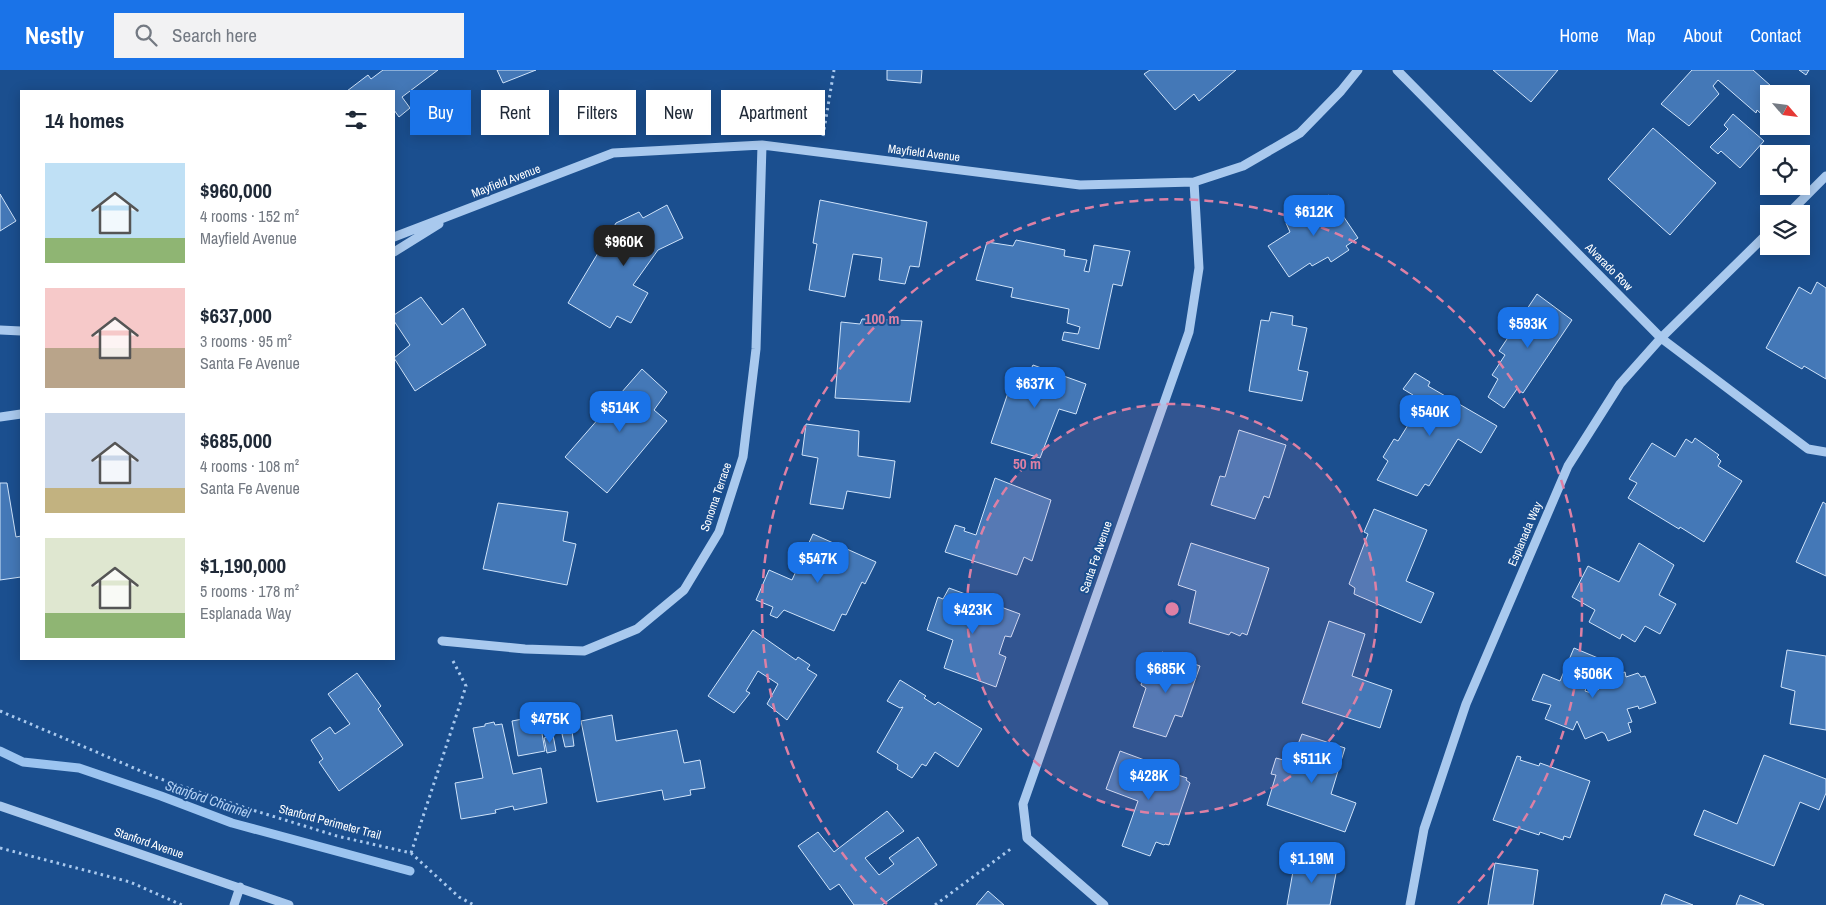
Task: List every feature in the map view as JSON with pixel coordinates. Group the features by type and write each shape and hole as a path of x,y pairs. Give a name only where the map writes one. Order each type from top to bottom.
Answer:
{"street":[{"name":"Mayfield Avenue","path":"395,237 613,154 762,145 1080,185 1194,182 1243,166 1300,132 1341,91 1358,70"},
{"name":"Alvarado Row","path":"1397,70 1661,338 1808,449 1826,452"},
{"name":"Sonoma Terrace","path":"442,641 525,649 584,651 637,629 684,590 719,532 743,457 756,350 762,145"},
{"path":"1797,205 1826,176"},
{"name":"Santa Fe Avenue","path":"1026,838 1023,804 1189,332 1199,268 1194,182"},
{"name":"Mayfield Avenue","path":"395,251 458,213"},
{"name":"Esplanada Way","path":"1410,905 1424,829 1466,704 1568,466 1620,384 1661,338 1760,241"},
{"path":"0,330 20,331"},
{"path":"0,417 20,414"},
{"name":"Stanford Avenue","path":"0,806 289,905"},
{"path":"1026,838 1104,905"},
{"path":"234,905 240,887"}],"path":[{"path":"821,153 834,70"},
{"path":"411,853 466,686 442,641"},
{"name":"Stanford Perimeter Trail","path":"0,711 155,777 337,836 411,853 459,897 474,905"},
{"path":"935,905 1026,838"},
{"path":"0,848 130,882 182,905"}],"building":[{"path":"383,70 438,70 402,97 410,108 399,117 395,111 395,90 348,90 368,75 371,79"},
{"path":"497,70 536,70 503,83"},
{"path":"887,70 922,70 921,83 887,80"},
{"path":"1150,70 1236,70 1199,101 1194,94 1175,110 1144,74"},
{"path":"1493,70 1558,70 1531,102"},
{"path":"1692,70 1753,70 1770,85 1760,85 1760,113 1757,110 1756,113 1718,80 1713,86 1719,94 1689,126 1661,104"},
{"path":"1799,70 1809,70 1806,75"},
{"path":"1733,114 1764,141 1740,168 1721,151 1718,154 1710,147 1728,129 1724,125"},
{"path":"1653,128 1716,183 1670,235 1608,179"},
{"path":"0,194 16,221 0,231"},
{"path":"1329,195 1358,238 1346,246 1349,250 1331,262 1328,257 1312,266 1310,263 1289,277 1268,246 1290,232 1286,223"},
{"path":"820,200 927,222 919,267 910,266 905,284 879,280 882,258 853,254 845,297 809,290 817,244 813,243"},
{"path":"667,205 683,238 658,250 633,285 648,293 631,323 617,316 610,328 568,303 616,223 639,212 643,218"},
{"path":"1016,240 1065,250 1064,256 1087,260 1084,271 1089,272 1094,245 1130,251 1122,286 1113,284 1099,349 1062,340 1064,332 1078,334 1080,327 1067,323 1069,309 1011,297 1013,288 976,280 987,242 1013,246"},
{"path":"1817,282 1826,288 1826,379 1804,366 1802,369 1766,348 1799,287 1811,294"},
{"path":"1537,294 1572,320 1523,393 1517,389 1504,408 1488,397 1498,379 1492,375 1505,355 1499,351"},
{"path":"421,297 442,325 463,308 486,345 415,391 395,360 395,357 410,345 395,322 395,314"},
{"path":"1271,312 1293,316 1292,325 1307,328 1298,370 1308,372 1302,401 1249,391 1261,320 1269,321"},
{"path":"862,319 922,321 910,402 835,398 841,322 860,324"},
{"path":"1033,365 1086,384 1076,414 1059,409 1040,458 991,443 1015,372 1028,375"},
{"path":"642,369 667,392 654,410 667,421 607,493 565,457"},
{"path":"1415,373 1430,382 1428,386 1497,426 1481,453 1458,439 1429,486 1425,484 1417,496 1377,480 1388,461 1383,457 1394,439 1398,441 1408,425 1405,423 1407,420 1402,417 1413,395 1403,389"},
{"path":"806,424 859,431 858,456 895,461 890,498 847,491 843,509 810,504 818,458 802,455"},
{"path":"1239,430 1286,445 1269,498 1264,496 1255,519 1211,505 1220,476 1225,477"},
{"path":"1695,438 1719,455 1717,457 1721,461 1718,466 1742,481 1704,542 1628,498 1637,483 1629,479 1652,443 1675,457 1686,439 1692,443"},
{"path":"995,478 1051,500 1032,561 1024,557 1017,575 945,552 955,525 965,528 964,531 976,535"},
{"path":"0,483 7,483 16,537 20,536 20,577 0,580"},
{"path":"1823,502 1826,504 1826,576 1796,562"},
{"path":"498,503 568,512 563,541 576,544 567,585 483,569"},
{"path":"1374,509 1427,530 1406,581 1434,593 1421,623 1354,594 1355,588 1349,584 1368,534 1364,532"},
{"path":"813,534 876,562 865,584 862,582 846,615 842,614 834,631 784,610 777,618 770,615 773,607 756,600 769,570 792,580"},
{"path":"1191,543 1269,568 1247,635 1242,633 1240,636 1231,632 1229,635 1189,623 1196,591 1178,585"},
{"path":"1639,543 1674,565 1659,595 1676,604 1660,634 1645,626 1635,642 1622,634 1620,639 1589,622 1595,610 1572,597 1588,566 1619,582"},
{"path":"949,588 1020,614 1011,637 1005,636 999,654 1006,657 996,687 944,668 953,640 927,630 938,597 943,599"},
{"path":"1329,621 1365,634 1352,676 1392,690 1380,728 1302,703"},
{"path":"753,630 796,660 798,657 810,665 807,669 817,675 787,720 767,704 778,684 758,671 746,691 750,693 734,713 708,696"},
{"path":"1574,648 1598,658 1585,691 1591,693 1599,689 1597,683 1625,672 1626,677 1638,673 1641,677 1645,676 1656,703 1639,709 1638,706 1627,709 1632,722 1628,723 1631,732 1608,741 1602,732 1585,739 1577,721 1573,730 1545,719 1551,705 1532,700 1543,674 1560,681"},
{"path":"1787,650 1826,656 1826,730 1790,724 1795,691 1781,687"},
{"path":"1162,652 1200,666 1182,717 1175,715 1166,737 1133,727 1146,688 1141,685 1144,674 1153,676"},
{"path":"357,673 381,706 378,709 403,745 339,791 319,762 323,759 311,740 330,727 335,734 350,724 328,694"},
{"path":"900,680 926,696 924,698 935,705 938,702 982,729 958,767 935,752 926,766 922,764 912,778 897,769 898,765 877,752 903,707 900,708 887,701"},
{"path":"612,715 616,741 677,730 684,763 700,760 705,788 690,790 691,795 664,800 662,790 597,802 581,721"},
{"path":"539,716 545,751 518,756 512,721"},
{"path":"494,722 495,725 502,724 513,774 541,768 547,803 514,810 513,806 495,810 496,813 461,819 455,783 483,778 473,728"},
{"path":"572,731 574,746 565,747 562,734"},
{"path":"1302,734 1345,748 1331,794 1356,803 1345,832 1267,805 1276,775 1271,774 1276,758 1291,762"},
{"path":"553,735 556,751 547,753 544,738"},
{"path":"1120,751 1177,772 1175,774 1187,778 1186,780 1190,783 1169,845 1156,842 1150,856 1122,846 1138,801 1106,789"},
{"path":"1764,755 1826,779 1826,793 1819,810 1800,802 1774,866 1694,835 1704,810 1737,824"},
{"path":"1517,756 1521,757 1520,760 1539,766 1540,763 1590,781 1570,838 1564,836 1563,840 1540,832 1539,835 1493,820"},
{"path":"887,811 904,831 865,858 879,875 894,864 889,858 918,837 937,865 882,905 854,905 839,884 830,890 798,846 818,832 834,852"},
{"path":"1295,860 1337,868 1330,905 1287,905"},
{"path":"1495,863 1538,870 1533,905 1488,905"},
{"path":"988,891 1004,905 976,905"},
{"path":"1665,894 1693,905 1661,905"},
{"path":"1740,895 1764,905 1736,905"}],"waterway":[{"name":"Stanford Channel","path":"0,751 23,762 79,768 232,823 410,871"}]}
